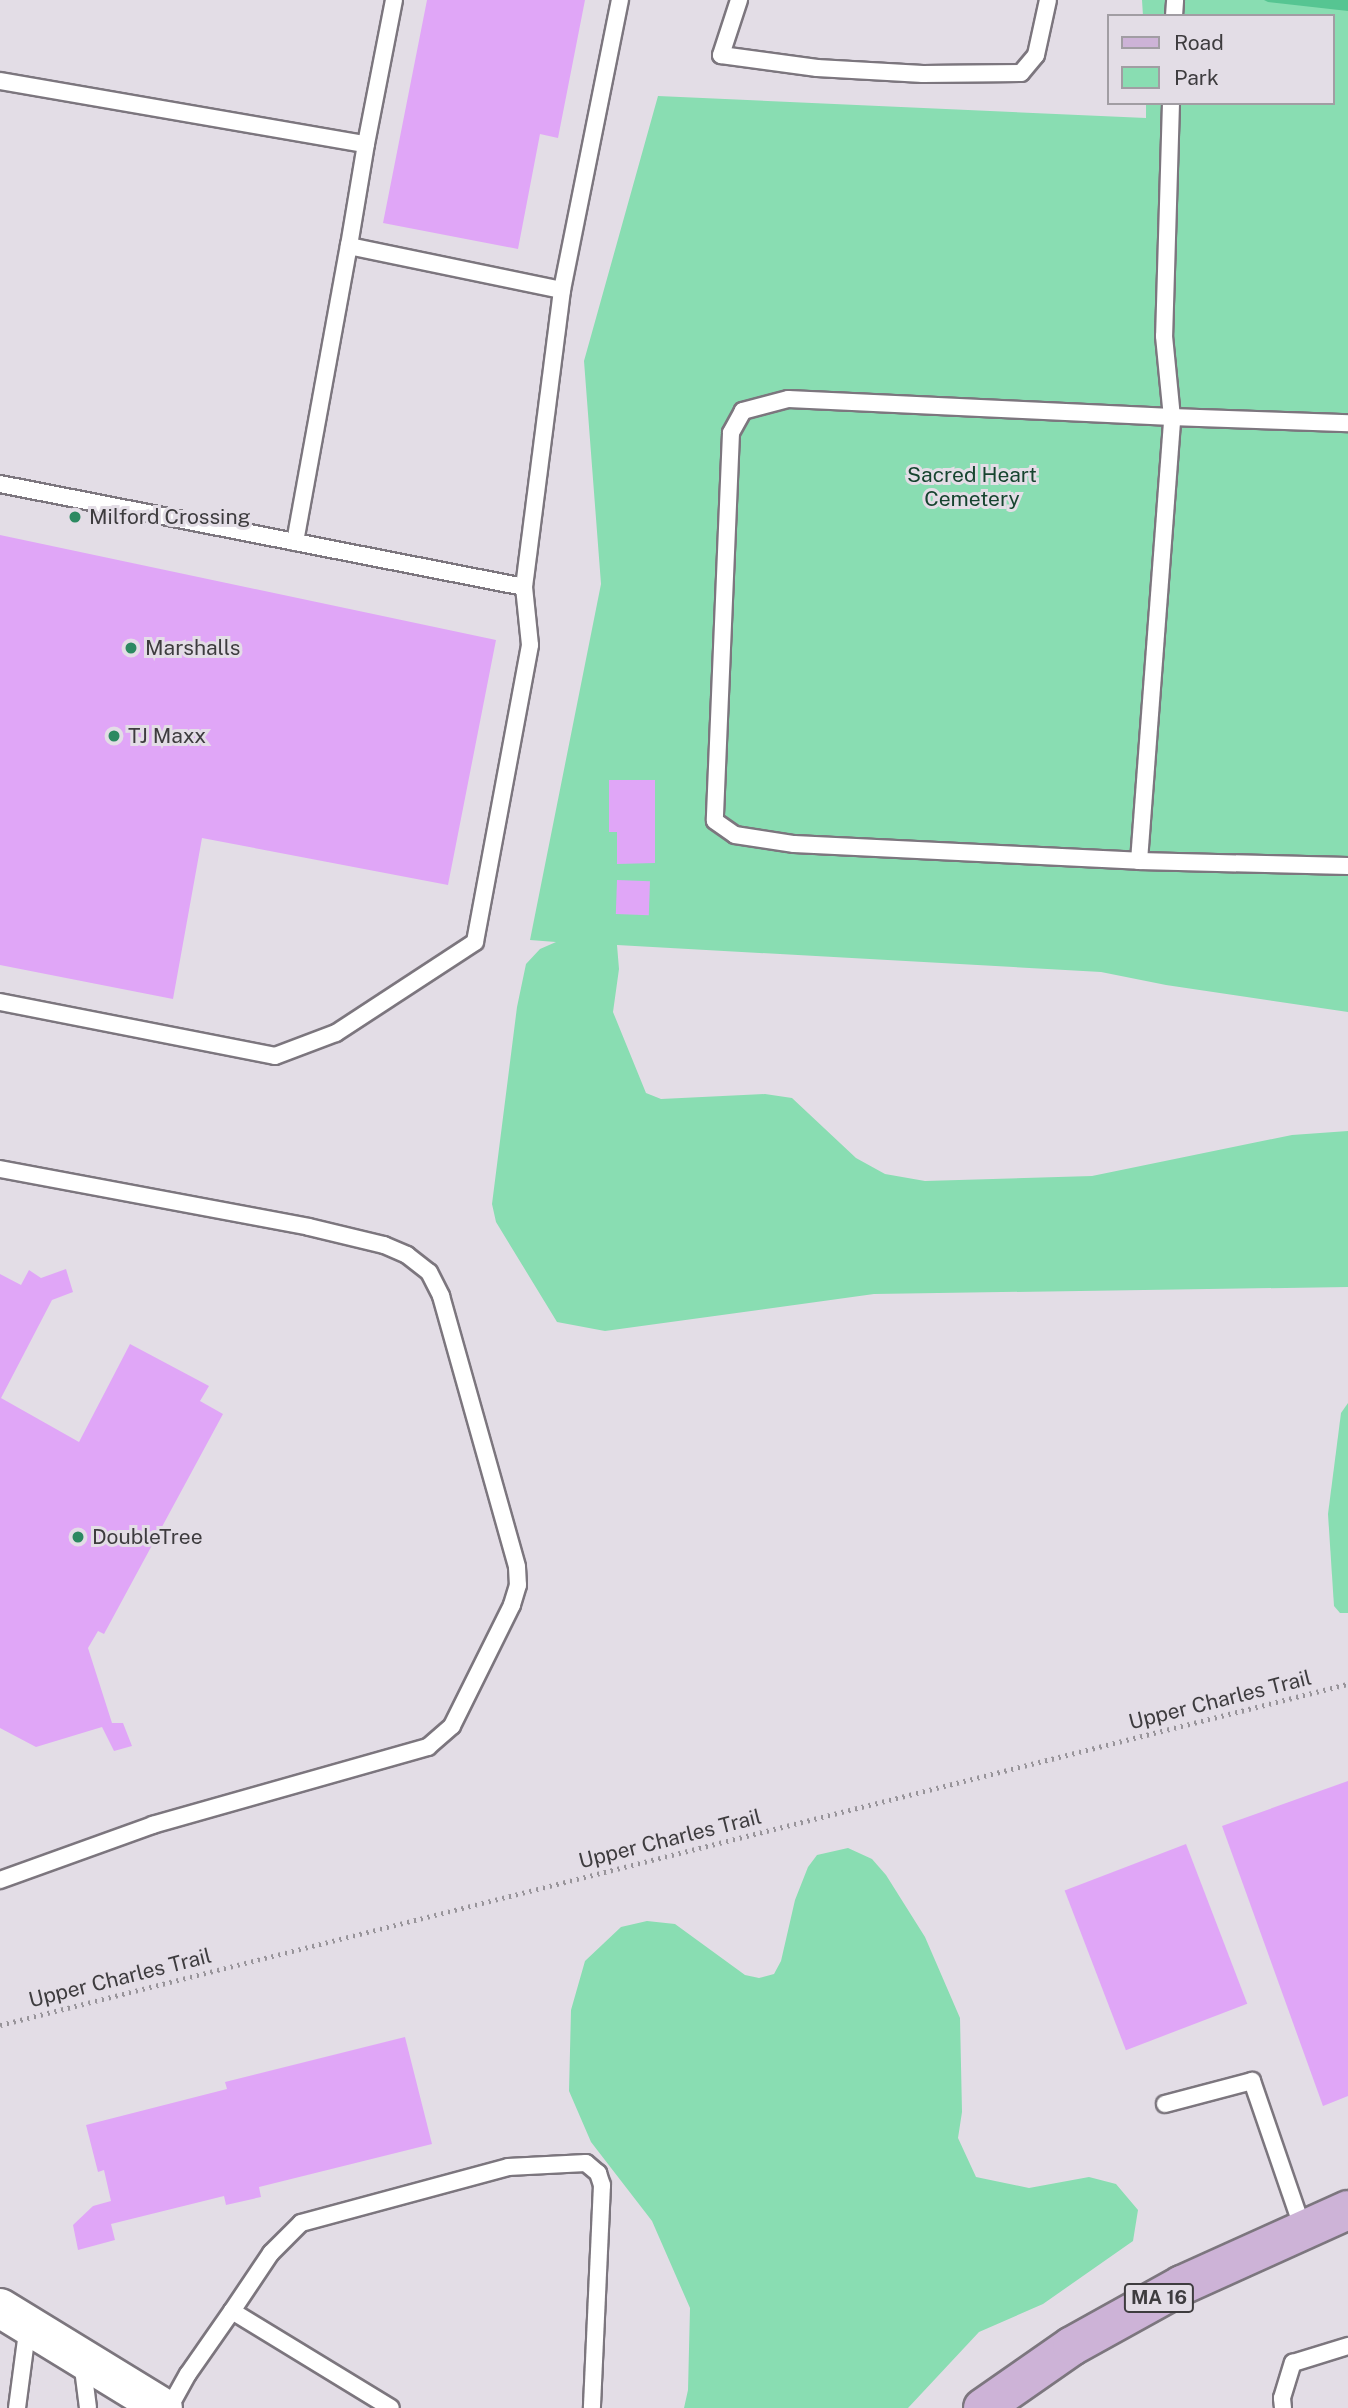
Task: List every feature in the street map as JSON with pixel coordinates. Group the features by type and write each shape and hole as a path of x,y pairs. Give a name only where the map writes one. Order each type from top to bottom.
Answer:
{"main road":[{"name":"MA 16","path":"983,2408 1072,2346 1182,2285 1348,2210"},
{"path":"14,2317 163,2408"}],"lane":[{"path":"295,542 394,0"},
{"path":"0,1002 275,1056 336,1033 475,942 530,645 524,587 562,290 620,0"},
{"path":"739,0 721,55 817,68 923,74 1021,73 1036,55 1048,0"},
{"path":"0,81 366,144"},
{"path":"1139,861 1172,417 1164,336 1171,105"},
{"path":"349,246 562,290"},
{"path":"1348,423 788,399 743,411 731,433 715,821 735,835 794,844 1139,861 1348,866"},
{"path":"0,484 524,587"},
{"path":"0,1169 309,1227 384,1245 407,1255 429,1272 441,1296 517,1567 517,1585 512,1605 452,1726 428,1747 153,1825 0,1880"},
{"path":"1165,2104 1252,2081 1303,2229"},
{"path":"169,2408 188,2374 271,2253 301,2223 508,2167 586,2163 598,2173 602,2185 592,2408"},
{"path":"232,2311 391,2408"},
{"path":"14,2317 18,2408"},
{"path":"1283,2408 1282,2398 1293,2363 1348,2346"},
{"path":"82,2359 88,2408"}],"path":[{"name":"Upper Charles Trail","path":"0,2025 1348,1684"}],"green space":[{"name":"Sacred Heart Cemetery","path":"1142,0 1348,0 1348,1012 1166,985 1101,972 617,945 619,969 613,1012 646,1093 661,1099 765,1094 792,1098 856,1158 885,1174 925,1181 1092,1176 1292,1135 1348,1131 1348,1287 874,1294 605,1331 557,1322 496,1222 492,1204 517,1007 526,964 540,949 556,942 530,940 601,584 584,361 658,96 1146,118 1146,105 1334,105 1334,14 1143,14"},
{"path":"1348,1403 1348,1613 1340,1613 1334,1606 1328,1514 1341,1413"},
{"path":"848,1848 872,1859 886,1875 925,1937 960,2018 962,2112 958,2138 976,2177 1029,2188 1089,2177 1116,2184 1138,2210 1133,2241 1043,2304 979,2332 908,2408 684,2408 688,2390 690,2308 652,2221 591,2142 569,2091 571,2010 585,1961 621,1927 647,1921 675,1924 745,1975 759,1978 774,1974 781,1961 795,1900 808,1867 817,1855"}],"shaded area":[{"path":"1264,0 1348,0 1348,11 1268,2"}],"building":[{"path":"427,0 585,0 558,138 540,134 518,249 383,223"},
{"path":"0,535 496,640 448,885 202,838 173,999 0,965"},
{"path":"609,780 655,780 655,863 617,864 617,832 609,832"},
{"path":"617,880 650,881 649,915 616,914"},
{"name":"DoubleTree","path":"66,1269 73,1292 52,1300 1,1398 79,1442 130,1344 209,1386 200,1401 223,1414 104,1634 98,1631 88,1648 112,1723 123,1723 132,1746 114,1751 102,1727 36,1747 0,1728 0,1274 21,1285 29,1270 41,1278"},
{"path":"1348,1781 1348,2096 1323,2106 1222,1826"},
{"path":"1186,1844 1247,2004 1126,2050 1065,1891"},
{"path":"405,2037 432,2144 259,2187 261,2197 226,2205 224,2196 111,2224 115,2240 78,2250 73,2225 93,2206 111,2201 104,2170 98,2172 86,2125 227,2089 225,2082"}],"place":[{"name":"Milford Crossing","path":"75,517"},
{"name":"Marshalls","path":"131,648"},
{"name":"TJ Maxx","path":"114,736"},
{"name":"DoubleTree","path":"78,1537"}]}
